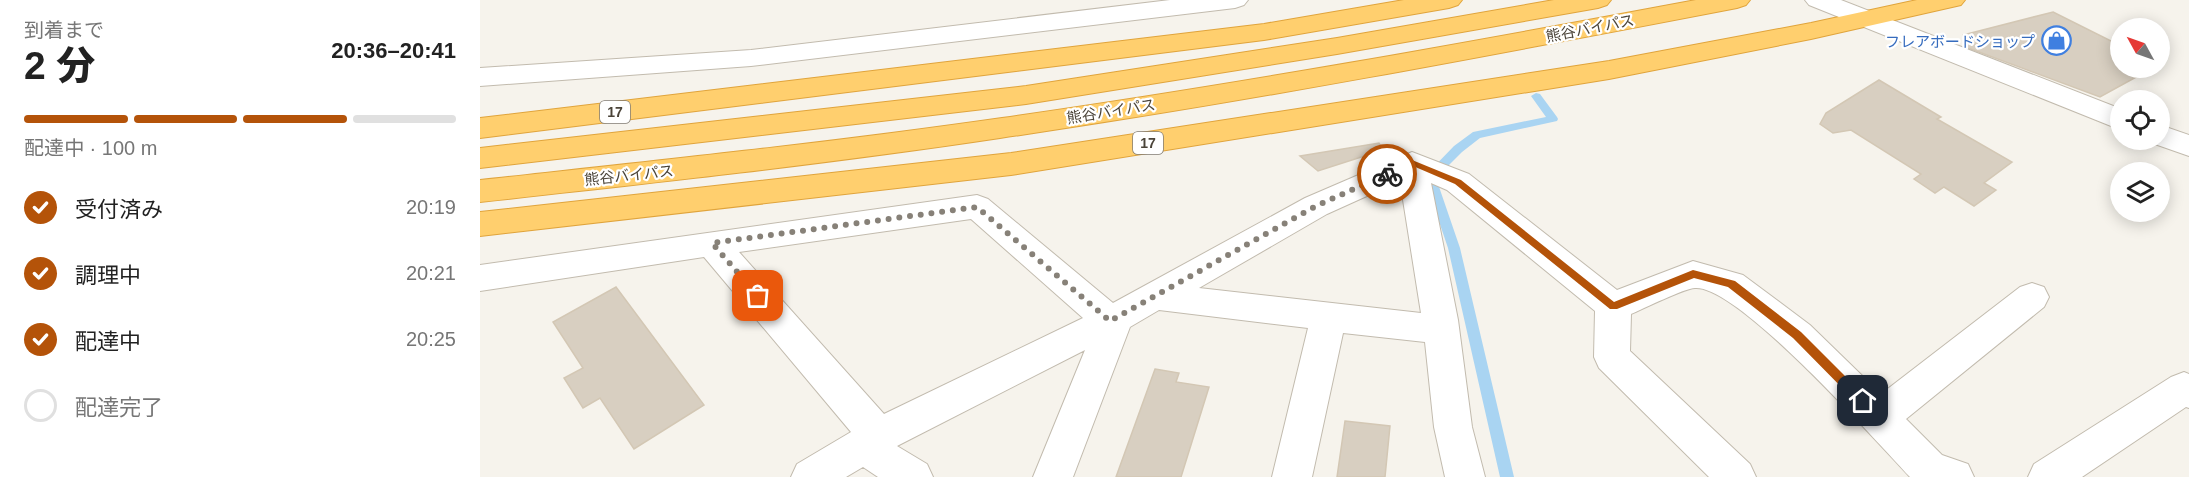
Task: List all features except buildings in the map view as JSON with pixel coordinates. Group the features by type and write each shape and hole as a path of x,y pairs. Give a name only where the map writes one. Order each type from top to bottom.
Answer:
{"highway":[{"name":"17","path":"480,128 1264,32 1449,0"},
{"name":"熊谷バイパス","path":"480,158 1026,95 1337,46 1598,0"},
{"name":"熊谷バイパス","path":"480,191 707,166 1085,116 1380,68 1737,0"},
{"name":"17","path":"480,224 1011,164 1609,70 1864,20 1952,0"}],"street":[{"path":"480,77 751,58 1235,0"},
{"path":"1818,0 2110,116"},
{"path":"2170,139 2189,146"},
{"path":"1414,163 1441,330 1453,427 1465,477"},
{"path":"811,477 871,441 1113,319 1316,206 1414,163 1458,182 1613,306"},
{"path":"480,278 712,243 977,207 1113,319"},
{"path":"712,243 871,441 913,477"},
{"path":"1613,306 1693,274 1731,284 1797,335 1934,474"},
{"path":"1154,296 1441,330"},
{"path":"1879,418 2032,297"},
{"path":"1613,306 1612,357 1736,477"},
{"path":"1292,477 1329,316"},
{"path":"1053,477 1113,319"},
{"path":"2048,477 2184,388 2189,392"}],"waterway":[{"path":"1507,477 1454,248 1430,177 1458,149 1477,135 1553,119 1536,96"}],"way so far":[{"path":"758,296 712,243 977,207 1110,321 1316,206 1387,174"}],"place":[{"name":"フレアボードショップ","path":"2056,41"}],"route":[{"path":"1387,174 1412,163 1458,182 1613,306 1693,274 1731,284 1797,335 1863,401"}]}
